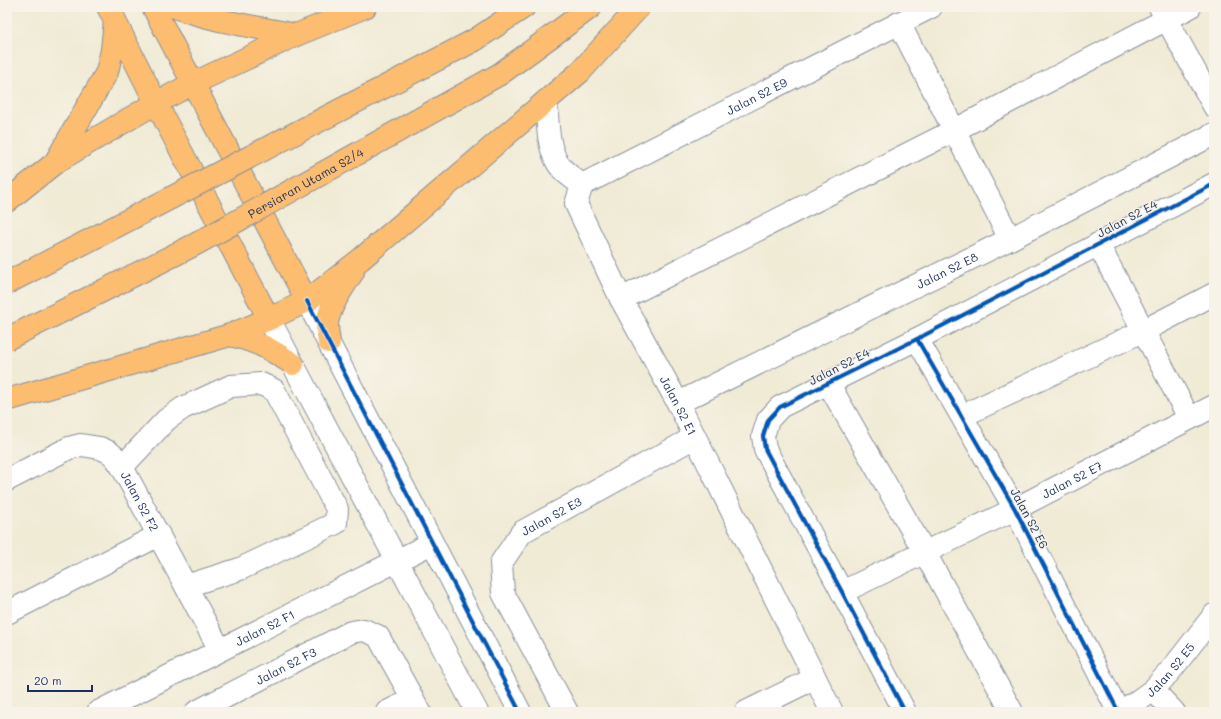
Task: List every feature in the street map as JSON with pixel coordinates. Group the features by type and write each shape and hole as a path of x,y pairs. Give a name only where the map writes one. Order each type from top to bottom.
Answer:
{"main road":[{"path":"153,7 307,301"},
{"path":"175,7 203,16 296,35"},
{"path":"7,201 56,162 156,103 192,84 296,35 365,7"},
{"path":"7,283 476,40 524,7"},
{"name":"Persiaran Utama S2/4","path":"7,339 196,244 500,74 592,7"},
{"path":"7,400 230,334 270,319 307,301 361,259 580,72 638,7"},
{"path":"111,14 156,103 270,319"},
{"path":"56,162 107,72 112,50 111,14"},
{"path":"329,342 327,324 331,311 361,259"},
{"path":"230,334 262,345 293,364"}],"street":[{"name":"Jalan S2 E9","path":"582,185 931,7"},
{"path":"621,299 954,130 1164,14 1190,7"},
{"path":"1164,14 1214,106"},
{"path":"899,23 1010,239"},
{"path":"546,101 550,141 556,160 564,171 582,185"},
{"name":"Jalan S2 E8","path":"678,403 1010,239 1214,134"},
{"name":"Jalan S2 E4","path":"905,712 765,449 763,436 768,420 780,407 917,339 1214,184"},
{"name":"Jalan S2 E1","path":"582,185 576,204 621,299 678,403 832,712"},
{"path":"1098,244 1188,418"},
{"path":"962,416 1143,331 1214,294"},
{"path":"307,301 520,712"},
{"path":"270,319 477,712"},
{"name":"Jalan S2 E6","path":"917,339 1015,510 1118,712"},
{"path":"828,383 925,553 1012,712"},
{"path":"122,467 166,420 183,408 232,386 261,384 274,390 337,509 336,523 240,569 186,586"},
{"name":"Jalan S2 E7","path":"842,592 1015,510 1188,418 1214,406"},
{"name":"Jalan S2 E3","path":"567,712 503,593 501,563 522,532 694,437"},
{"name":"Jalan S2 F2","path":"7,480 69,448 81,445 100,448 109,452 115,457 122,467 220,650"},
{"path":"7,614 159,535"},
{"name":"Jalan S2 F1","path":"98,712 432,543"},
{"name":"Jalan S2 E5","path":"1118,712 1154,690 1214,615"},
{"name":"Jalan S2 F3","path":"196,712 351,632 364,630 378,636 417,705"},
{"path":"746,712 815,678"},
{"path":"1154,690 1174,712"},
{"path":"387,712 417,705"}],"cycle path":[{"path":"905,712 765,449 763,436 768,420 780,407 917,339 1214,184"},
{"path":"307,301 520,712"},
{"path":"917,339 1015,509 1118,711"}]}
